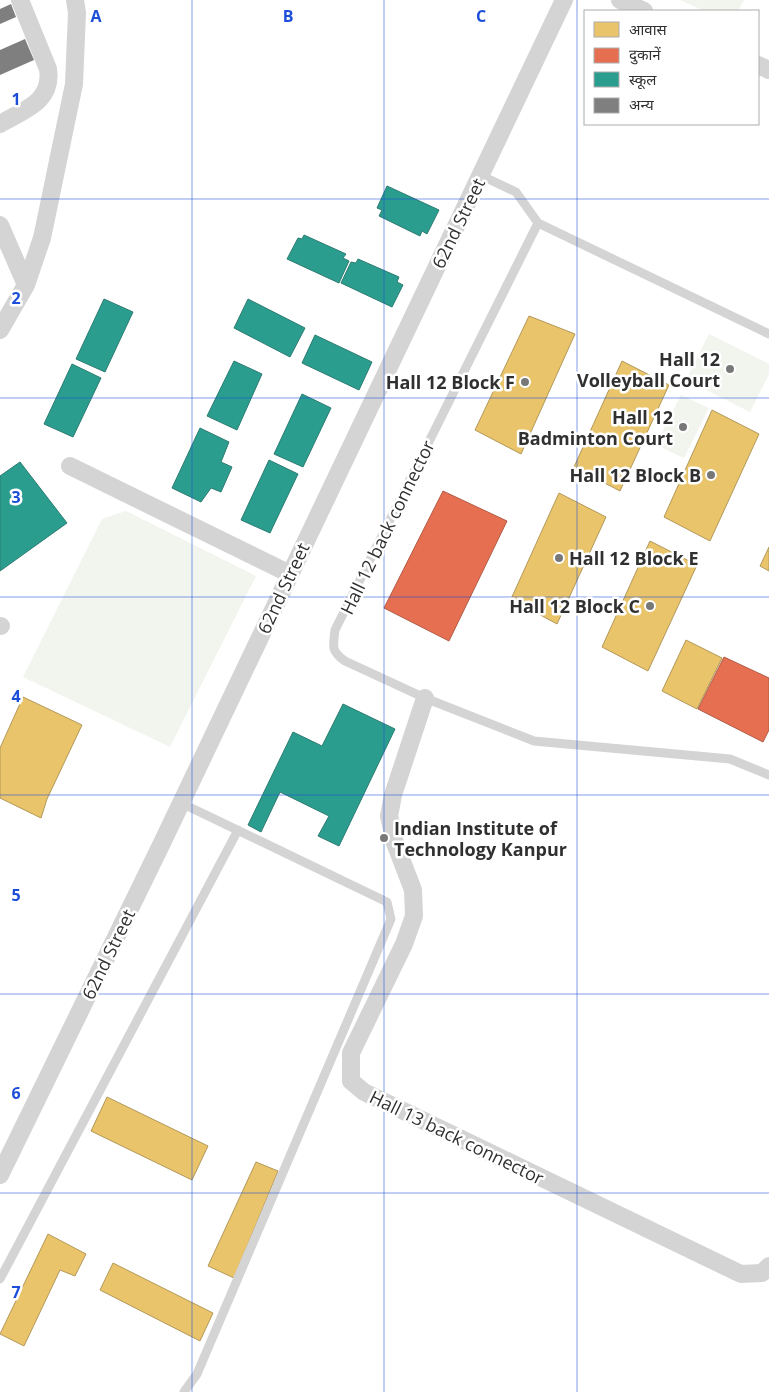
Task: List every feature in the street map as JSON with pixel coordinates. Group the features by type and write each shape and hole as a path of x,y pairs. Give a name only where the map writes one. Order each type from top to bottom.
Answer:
{"street":[{"path":"0,124 38,102 46,91 50,78 48,68 20,0"},
{"path":"0,330 26,285 42,238 74,84 77,13 75,0"},
{"name":"62nd Street","path":"0,1175 181,803 564,0"},
{"path":"620,0 642,10"},
{"path":"0,224 26,285"},
{"path":"70,466 290,574"},
{"name":"Hall 13 back connector","path":"425,698 389,816 396,844 412,890 414,916 404,944 351,1053 351,1081 364,1092 741,1274 762,1273 769,1266"}],"lane":[{"path":"480,175 516,192 538,223 769,334"},
{"name":"Hall 12 back connector","path":"538,223 335,630 333,648 336,654 345,662 425,698 534,741 730,758 769,775"},
{"path":"181,803 387,902 391,919 196,1374 184,1392"},
{"path":"0,1278 238,830"}],"shaded area":[{"path":"680,0 744,0 739,10 702,10"},
{"name":"Hall 12 Volleyball Court","path":"709,334 769,364 769,374 750,412 686,380"},
{"name":"Hall 12 Badminton Court","path":"681,395 709,408 684,458 656,445"},
{"path":"126,511 256,576 170,747 23,677 102,519"}],"building: आवास":[{"name":"Hall 12 Block F","path":"529,316 575,334 521,454 475,430"},
{"path":"622,361 669,385 620,491 574,467"},
{"name":"Hall 12 Block B","path":"712,410 759,434 710,541 664,517"},
{"name":"Hall 12 Block E","path":"559,493 606,517 557,624 511,599"},
{"name":"Hall 12 Block C","path":"650,541 697,565 648,671 602,647"},
{"path":"769,547 769,571 760,566"},
{"path":"686,640 722,658 697,709 662,691"},
{"path":"23,697 82,725 47,799 41,818 0,798 0,748"},
{"path":"107,1097 208,1146 192,1180 91,1131"},
{"path":"256,1162 278,1171 234,1278 208,1266"},
{"path":"48,1234 86,1254 75,1276 60,1270 24,1346 0,1334"},
{"path":"113,1263 213,1313 200,1341 100,1290"}],"building: दुकानें":[{"path":"443,491 507,521 449,641 384,608"},
{"path":"724,657 769,678 769,730 763,742 698,709"}],"building: स्कूल":[{"path":"387,186 439,210 427,234 422,231 420,236 379,216 382,210 377,208"},
{"path":"304,235 346,254 343,258 349,261 339,283 287,259 298,238 302,239"},
{"path":"358,259 399,277 397,282 403,285 392,307 341,283 351,262 356,263"},
{"path":"104,299 133,312 105,372 76,359"},
{"path":"248,299 305,328 290,357 234,328"},
{"path":"315,335 372,362 359,390 302,363"},
{"path":"234,361 262,374 237,430 207,416"},
{"path":"72,364 101,378 73,437 44,424"},
{"path":"302,394 331,408 303,467 274,454"},
{"path":"200,428 229,442 221,462 232,467 221,492 211,488 201,502 172,488"},
{"path":"269,460 298,474 270,533 241,520"},
{"path":"20,462 67,523 0,571 0,476"},
{"path":"343,704 395,729 339,846 318,836 329,816 280,792 261,832 248,825 293,732 322,746"}],"building: अन्य":[{"path":"11,4 16,17 0,24 0,9"},
{"path":"25,39 34,60 0,75 0,50"}],"place":[{"name":"Hall 12 Volleyball Court","path":"730,369"},
{"name":"Hall 12 Block F","path":"525,382"},
{"name":"Hall 12 Badminton Court","path":"683,427"},
{"name":"Hall 12 Block B","path":"711,475"},
{"name":"Hall 12 Block E","path":"559,558"},
{"name":"Hall 12 Block C","path":"650,606"},
{"name":"Indian Institute of Technology Kanpur","path":"384,838"}]}
